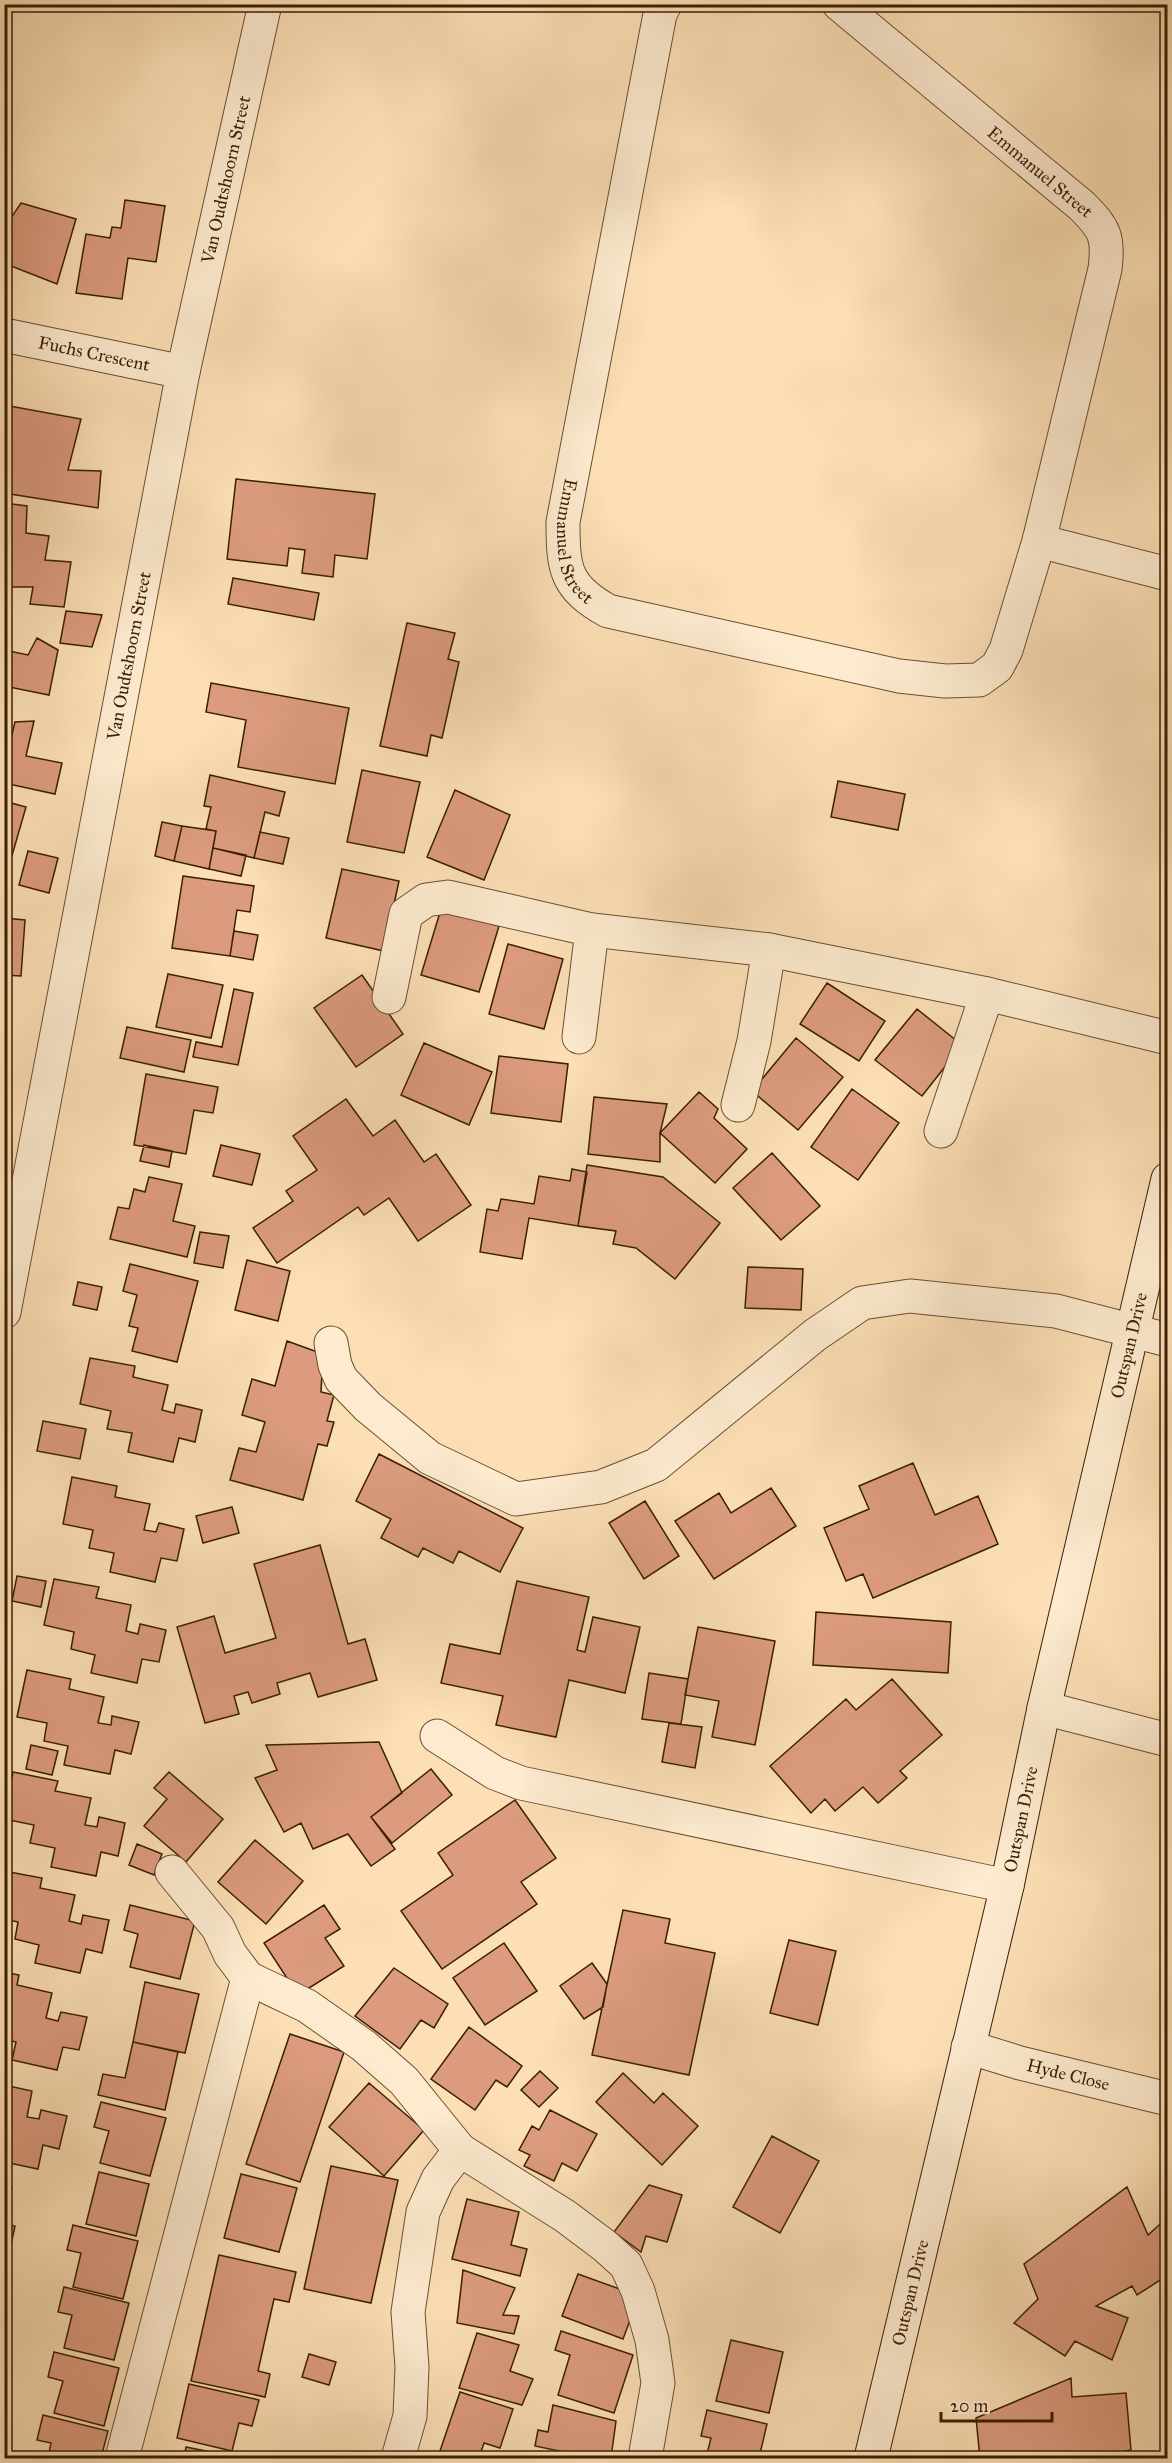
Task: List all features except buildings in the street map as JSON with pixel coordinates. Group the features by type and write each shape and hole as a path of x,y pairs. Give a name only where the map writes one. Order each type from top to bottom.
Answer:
{"street":[{"name":"Van Oudtshoorn Street","path":"4,1312 183,372 265,4"},
{"name":"Emmanuel Street","path":"664,4 660,14 563,522 566,568 573,584 591,601 608,611 899,676 945,681 979,680 997,666 1006,650 1039,541 1105,269 1105,234 1099,222 1082,207 839,4"},
{"name":"Fuchs Crescent","path":"4,335 183,372"},
{"path":"1039,541 1167,574"},
{"path":"389,997 406,914 426,900 448,897 592,930 769,950 987,993 1167,1038"},
{"path":"579,1037 592,930"},
{"path":"738,1105 754,1041 769,950"},
{"path":"941,1131 987,993"},
{"name":"Outspan Drive","path":"871,2458 1007,1886 1044,1708 1167,1179"},
{"path":"331,1343 335,1365 341,1379 368,1407 430,1458 516,1499 602,1487 656,1465 815,1335 862,1303 910,1296 1056,1311 1167,1340"},
{"path":"1044,1708 1167,1740"},
{"path":"437,1736 495,1773 521,1783 1007,1886"},
{"path":"172,1872 218,1928 230,1953 248,1978 307,2006 364,2046 404,2081 460,2150 565,2216 626,2265 638,2291 658,2383 645,2458"},
{"path":"122,2458 248,1978"},
{"name":"Hyde Close","path":"968,2047 1020,2063 1167,2099"},
{"path":"398,2458 410,2416 412,2367 408,2312 423,2212 438,2180 460,2150"}]}
